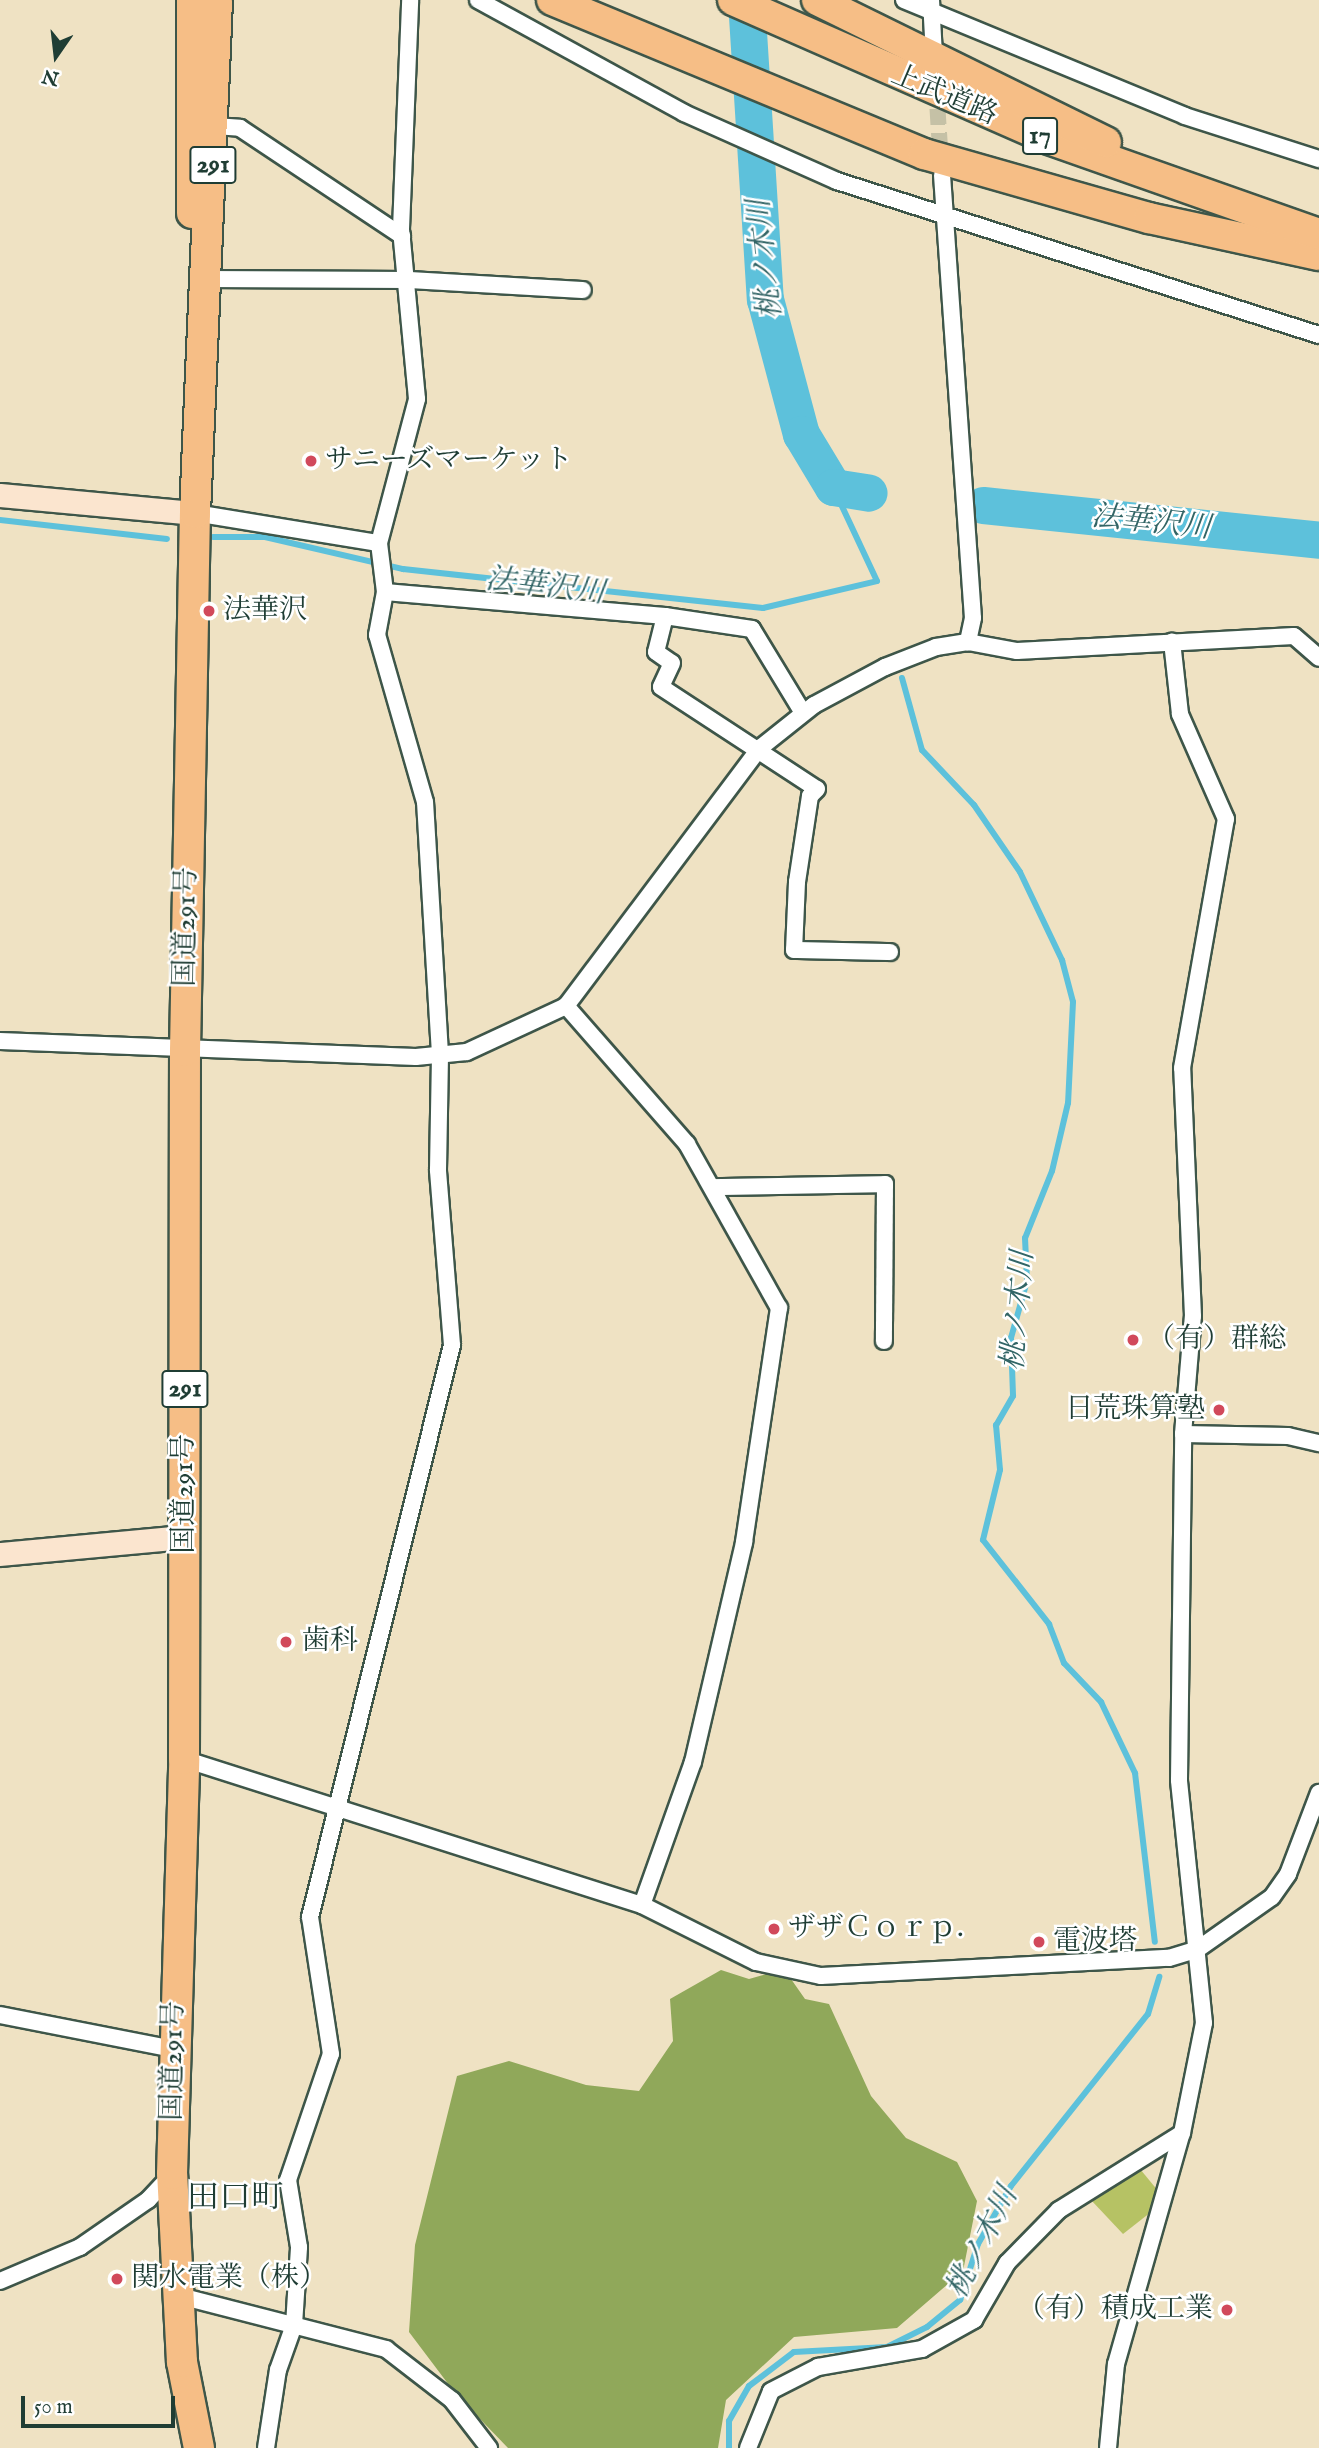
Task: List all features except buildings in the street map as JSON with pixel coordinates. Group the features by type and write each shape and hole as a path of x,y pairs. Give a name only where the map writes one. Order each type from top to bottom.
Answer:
{"highway":[{"name":"国道291号","path":"192,0 192,262 199,328"},
{"name":"国道291号","path":"199,2448 176,2295 172,2174 184,1759 185,1051 195,513 199,328 205,279 214,126 217,0"},
{"path":"552,0 777,96 990,175 1319,255"},
{"name":"上武道路","path":"733,0 768,18 1049,139 1319,234"},
{"path":"817,0 1127,152 1319,220"}],"main road":[{"path":"0,495 195,513"},
{"path":"0,1554 185,1536"}],"street":[{"path":"266,2448 278,2370 294,2325 299,2246 288,2180 331,2054 310,1917 339,1809 452,1345 436,1120 440,1054 425,802 377,635 385,592 379,542 417,399 409,279 402,236 410,0"},
{"path":"478,0 713,126 781,157 943,218 1319,335"},
{"path":"904,0 932,7 1185,116 1319,159"},
{"path":"932,7 934,55"},
{"path":"214,126 240,128 402,236"},
{"path":"942,175 973,618 968,642"},
{"path":"205,279 409,279 583,290"},
{"path":"195,513 379,542"},
{"path":"385,592 665,616 752,629 803,713"},
{"path":"665,616 656,652 672,663 661,687 760,748 817,789 810,796 801,857 794,950 890,952"},
{"path":"0,1041 185,1051 467,1052 566,1006 760,748 803,713 913,655 968,642 1017,651 1294,636 1319,658"},
{"path":"1108,2448 1116,2364 1182,2133 1204,2023 1179,1780 1184,1434 1193,1316 1182,1068 1226,819 1180,714 1172,641"},
{"path":"566,1006 687,1144 716,1187 779,1308 744,1542 694,1762 642,1905"},
{"path":"716,1187 885,1184 884,1341"},
{"path":"1184,1434 1288,1436 1319,1443"},
{"path":"184,1759 642,1905 756,1962 821,1976 1019,1970 1169,1958 1198,1949 1272,1897 1288,1874 1319,1793"},
{"path":"0,2015 174,2049"},
{"path":"748,2448 771,2392 818,2367 922,2349 974,2320 1007,2263 1059,2210 1182,2133"},
{"path":"0,2281 80,2248 148,2200 172,2174"},
{"path":"176,2295 386,2349 452,2400 489,2448"}],"green space":[{"path":"784,1969 805,1999 829,2004 871,2096 906,2138 957,2162 977,2201 963,2271 897,2328 794,2337 726,2400 718,2448 508,2448 455,2393 409,2332 415,2245 457,2076 509,2061 586,2085 639,2091 673,2041 670,1999 721,1970 749,1979"},
{"path":"1140,2169 1159,2192 1151,2212 1123,2234 1091,2200"}],"waterway":[{"name":"桃ノ木川","path":"746,0 765,299 801,434 833,487 869,493"},
{"name":"法華沢川","path":"213,537 265,537 403,569 763,608 877,581 833,487"},
{"name":"法華沢川","path":"983,505 1319,540"},
{"name":"法華沢川","path":"0,520 167,539"},
{"name":"桃ノ木川","path":"902,678 922,750 974,805 1020,872 1062,960 1073,1002 1068,1103 1052,1171 1025,1238 1027,1281 1011,1338 1013,1396 996,1425 1000,1470 983,1540 1049,1624 1064,1663 1101,1702 1135,1773 1155,1942"},
{"name":"桃ノ木川","path":"729,2448 729,2421 749,2386 794,2352 887,2347 927,2327 960,2300 978,2244 1011,2186 1148,2014 1159,1977"}],"tunnel":[{"path":"936,85 941,164"}],"place":[{"name":"サニーズマーケット","path":"311,461"},
{"name":"法華沢","path":"209,611"},
{"name":"（有）群総","path":"1133,1340"},
{"name":"日荒珠算塾","path":"1219,1410"},
{"name":"歯科","path":"286,1642"},
{"name":"ザザＣｏｒｐ．","path":"774,1929"},
{"name":"電波塔","path":"1039,1942"},
{"name":"関水電業（株）","path":"117,2279"},
{"name":"（有）積成工業","path":"1227,2310"}],"district":[{"name":"田口町","path":"235,2199"}]}
